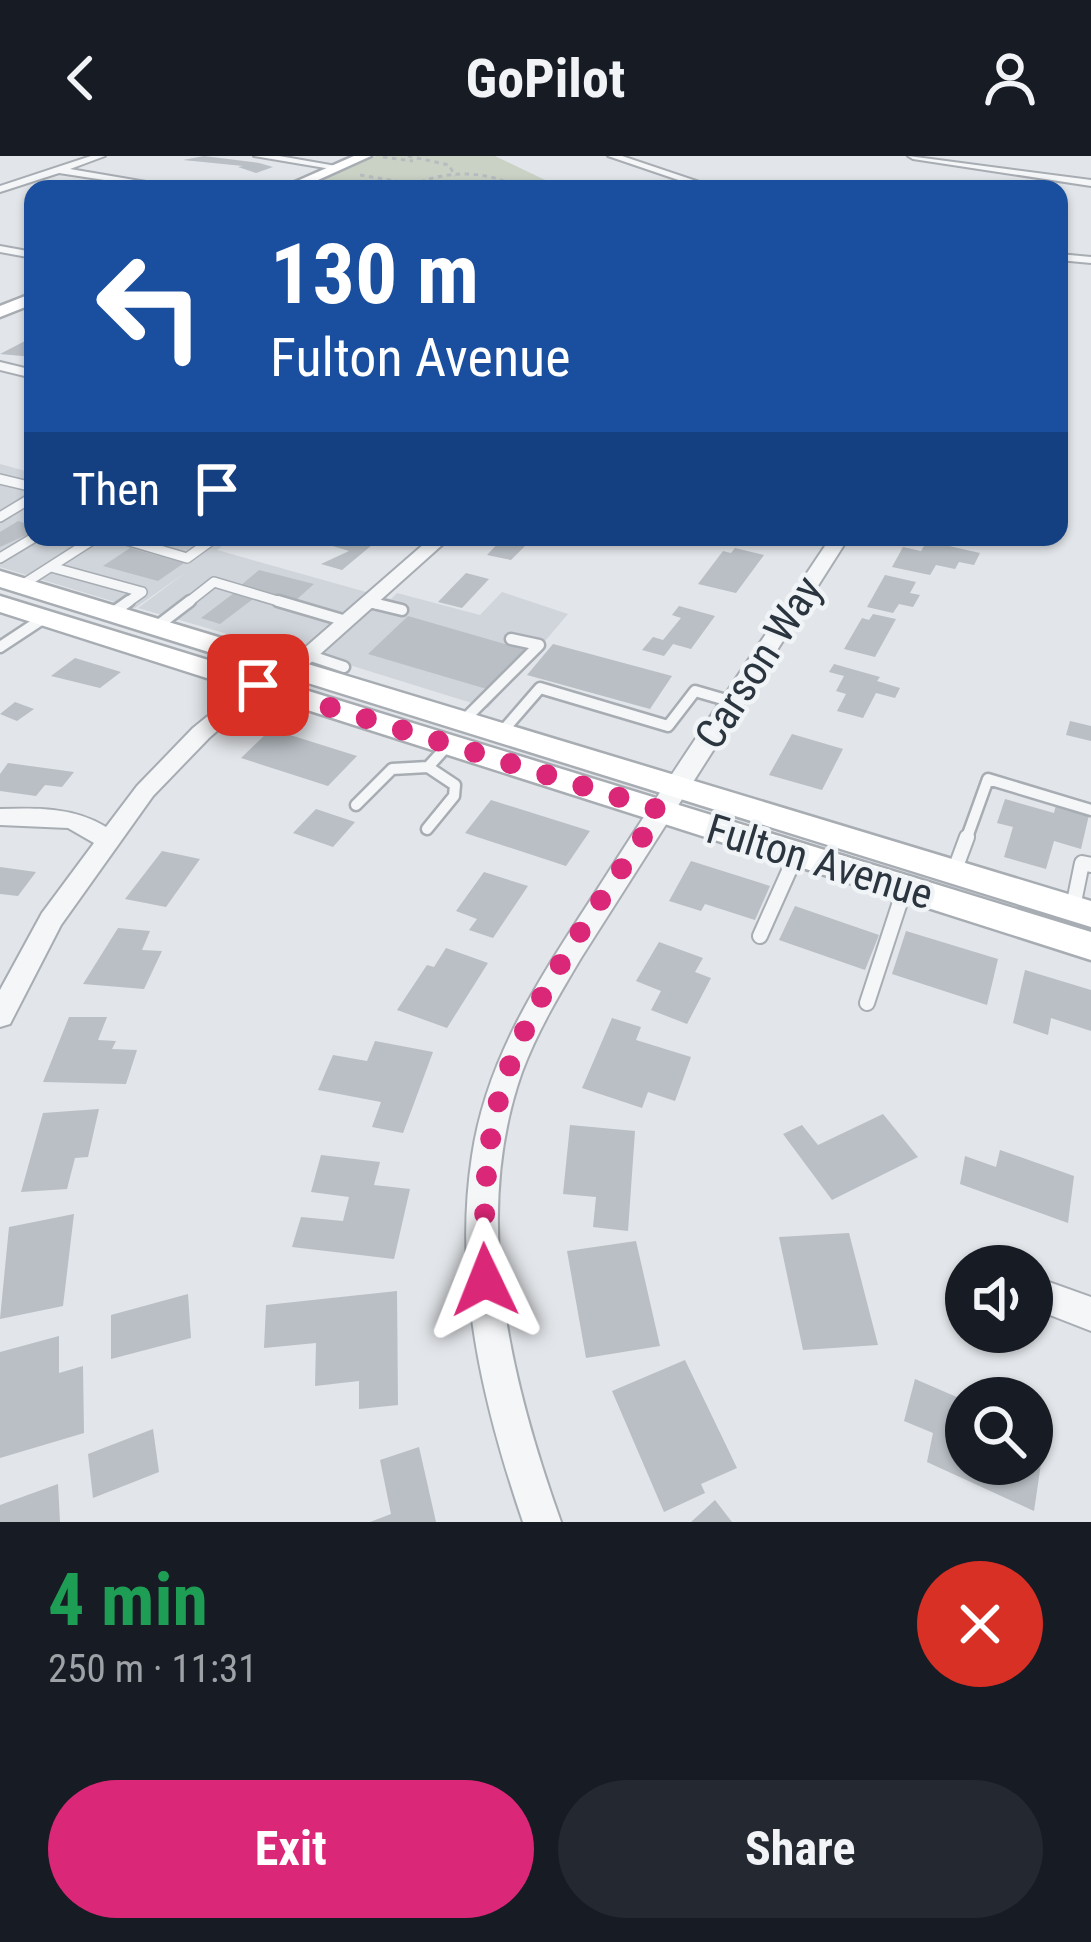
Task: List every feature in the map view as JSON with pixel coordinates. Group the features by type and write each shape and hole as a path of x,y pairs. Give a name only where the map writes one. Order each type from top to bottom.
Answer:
{"main road":[{"path":"313,180 343,170 364,156"},
{"name":"Fulton Avenue","path":"7,589 300,662 446,744 501,733 797,854 1091,946"},
{"name":"Fulton Avenue","path":"7,589 44,617 446,744 954,872 1082,911"}],"street":[{"path":"28,180 100,156"},
{"path":"260,156 343,170"},
{"path":"613,156 687,180"},
{"path":"913,156 1091,183"},
{"path":"59,170 124,180"},
{"path":"0,1016 51,920 105,840 201,733 258,685 300,662 432,546"},
{"name":"Carson Way","path":"542,1522 512,1440 485,1280 488,1154 498,1102 517,1045 622,890 668,798 834,546"},
{"path":"0,818 62,820 95,829 105,840"},
{"path":"1053,1300 1091,1314"}],"lane":[{"path":"7,589 83,546"},
{"path":"146,546 187,558 203,546"},
{"path":"51,567 142,592 112,613"},
{"path":"156,627 214,582 346,621"},
{"path":"369,602 402,610"},
{"path":"0,647 44,617"},
{"path":"356,805 392,769 446,744 539,645 512,639"},
{"path":"300,662 344,667"},
{"path":"501,733 540,688 668,726 695,691 733,702"},
{"path":"427,829 454,796 446,744"},
{"path":"954,872 988,779 1091,810"},
{"path":"760,936 797,854"},
{"path":"1082,911 1082,863 1091,866"},
{"path":"867,1003 905,887"}],"path":[{"path":"375,156 448,165 454,176"},
{"path":"408,156 419,162"},
{"path":"343,170 392,180"},
{"path":"433,180 454,176 500,180"}],"shaded area":[{"path":"0,464 24,471 24,546 222,546 217,550 391,599 397,593 480,615 502,592 568,614 488,708 285,645 272,647 138,608 189,570 135,608 0,567"}],"green space":[{"path":"376,156 495,156 545,180 319,180"}],"building":[{"path":"204,156 273,167 256,173 238,167 243,166 183,160"},
{"path":"24,342 24,356 0,354"},
{"path":"18,521 24,523 24,536 0,547 0,532"},
{"path":"333,546 371,546 342,570 321,564 349,551"},
{"path":"496,546 525,546 511,560 487,555"},
{"path":"924,546 949,546 980,553 974,565 959,562 955,569 936,565 930,575 892,567 903,547 921,551"},
{"path":"130,548 184,563 158,581 103,566"},
{"path":"735,548 764,555 736,593 698,584 723,551 731,553"},
{"path":"259,570 314,584 295,601 240,586"},
{"path":"466,573 489,579 462,608 438,602"},
{"path":"885,575 916,582 910,593 920,595 913,607 899,604 893,613 867,607"},
{"path":"234,593 253,599 220,624 201,618"},
{"path":"679,606 715,616 691,649 673,644 664,656 642,650 653,637 663,640 681,618 672,615"},
{"path":"873,614 896,619 875,657 844,649 862,618 869,620"},
{"path":"408,616 526,650 490,690 368,654"},
{"path":"553,644 672,676 650,709 527,675"},
{"path":"75,658 121,672 100,688 51,676"},
{"path":"834,664 900,688 895,698 876,693 863,718 837,711 846,694 836,691 844,676 829,672"},
{"path":"15,702 34,709 17,721 0,714"},
{"path":"1070,721 1091,726 1091,741 1066,735"},
{"path":"271,729 357,756 328,786 241,758"},
{"path":"792,734 843,749 822,790 769,775"},
{"path":"8,763 74,772 62,787 45,785 36,796 0,791 0,774"},
{"path":"1005,799 1054,813 1056,805 1089,815 1081,849 1054,841 1046,869 1004,857 1013,827 997,823"},
{"path":"491,800 590,831 566,866 465,833"},
{"path":"316,809 355,822 333,847 293,833"},
{"path":"162,851 200,859 166,907 125,899"},
{"path":"691,861 770,886 755,920 705,904 701,911 669,901"},
{"path":"0,867 36,872 18,896 0,894"},
{"path":"484,872 528,886 493,938 469,930 477,919 456,911"},
{"path":"795,906 879,935 865,970 779,940"},
{"path":"118,928 150,931 142,950 162,951 144,989 83,984"},
{"path":"906,931 998,959 987,1005 892,974"},
{"path":"659,942 703,958 695,972 711,978 687,1024 651,1010 661,991 636,981"},
{"path":"446,948 488,963 447,1028 397,1010 427,965 434,967"},
{"path":"1025,970 1091,990 1091,1031 1051,1018 1048,1035 1013,1023"},
{"path":"69,1017 107,1017 98,1040 116,1041 112,1049 137,1050 126,1084 43,1082"},
{"path":"612,1018 641,1027 636,1040 691,1057 675,1101 648,1092 642,1108 582,1088"},
{"path":"375,1041 433,1052 403,1133 372,1127 381,1102 318,1090 333,1055 367,1061"},
{"path":"99,1109 88,1157 75,1158 67,1189 21,1192 43,1113"},
{"path":"883,1114 918,1157 832,1200 783,1134 802,1125 818,1145"},
{"path":"570,1125 635,1131 628,1231 593,1227 596,1197 563,1194"},
{"path":"1000,1150 1074,1176 1068,1223 960,1184 965,1156 996,1167"},
{"path":"321,1155 380,1162 374,1185 410,1189 394,1259 292,1247 301,1217 343,1221 349,1197 311,1192"},
{"path":"74,1214 63,1306 0,1319 9,1227"},
{"path":"849,1233 878,1345 803,1350 779,1237"},
{"path":"636,1241 660,1346 586,1358 567,1251"},
{"path":"397,1291 398,1405 359,1409 359,1381 315,1386 316,1343 264,1348 266,1305"},
{"path":"188,1294 191,1338 111,1359 111,1315"},
{"path":"59,1336 59,1373 83,1366 84,1433 0,1458 0,1352"},
{"path":"685,1360 737,1468 701,1484 705,1493 664,1512 612,1391"},
{"path":"915,1379 945,1392 945,1470 927,1462 933,1433 904,1421"},
{"path":"153,1429 159,1472 93,1498 88,1454"},
{"path":"419,1447 436,1522 370,1522 391,1514 380,1460"},
{"path":"58,1484 60,1522 0,1522 0,1505"},
{"path":"977,1485 1038,1485 1034,1511"},
{"path":"715,1500 732,1522 691,1522"}],"route":[{"path":"258,685 660,810 517,1045 498,1102 488,1154 485,1280"}]}
